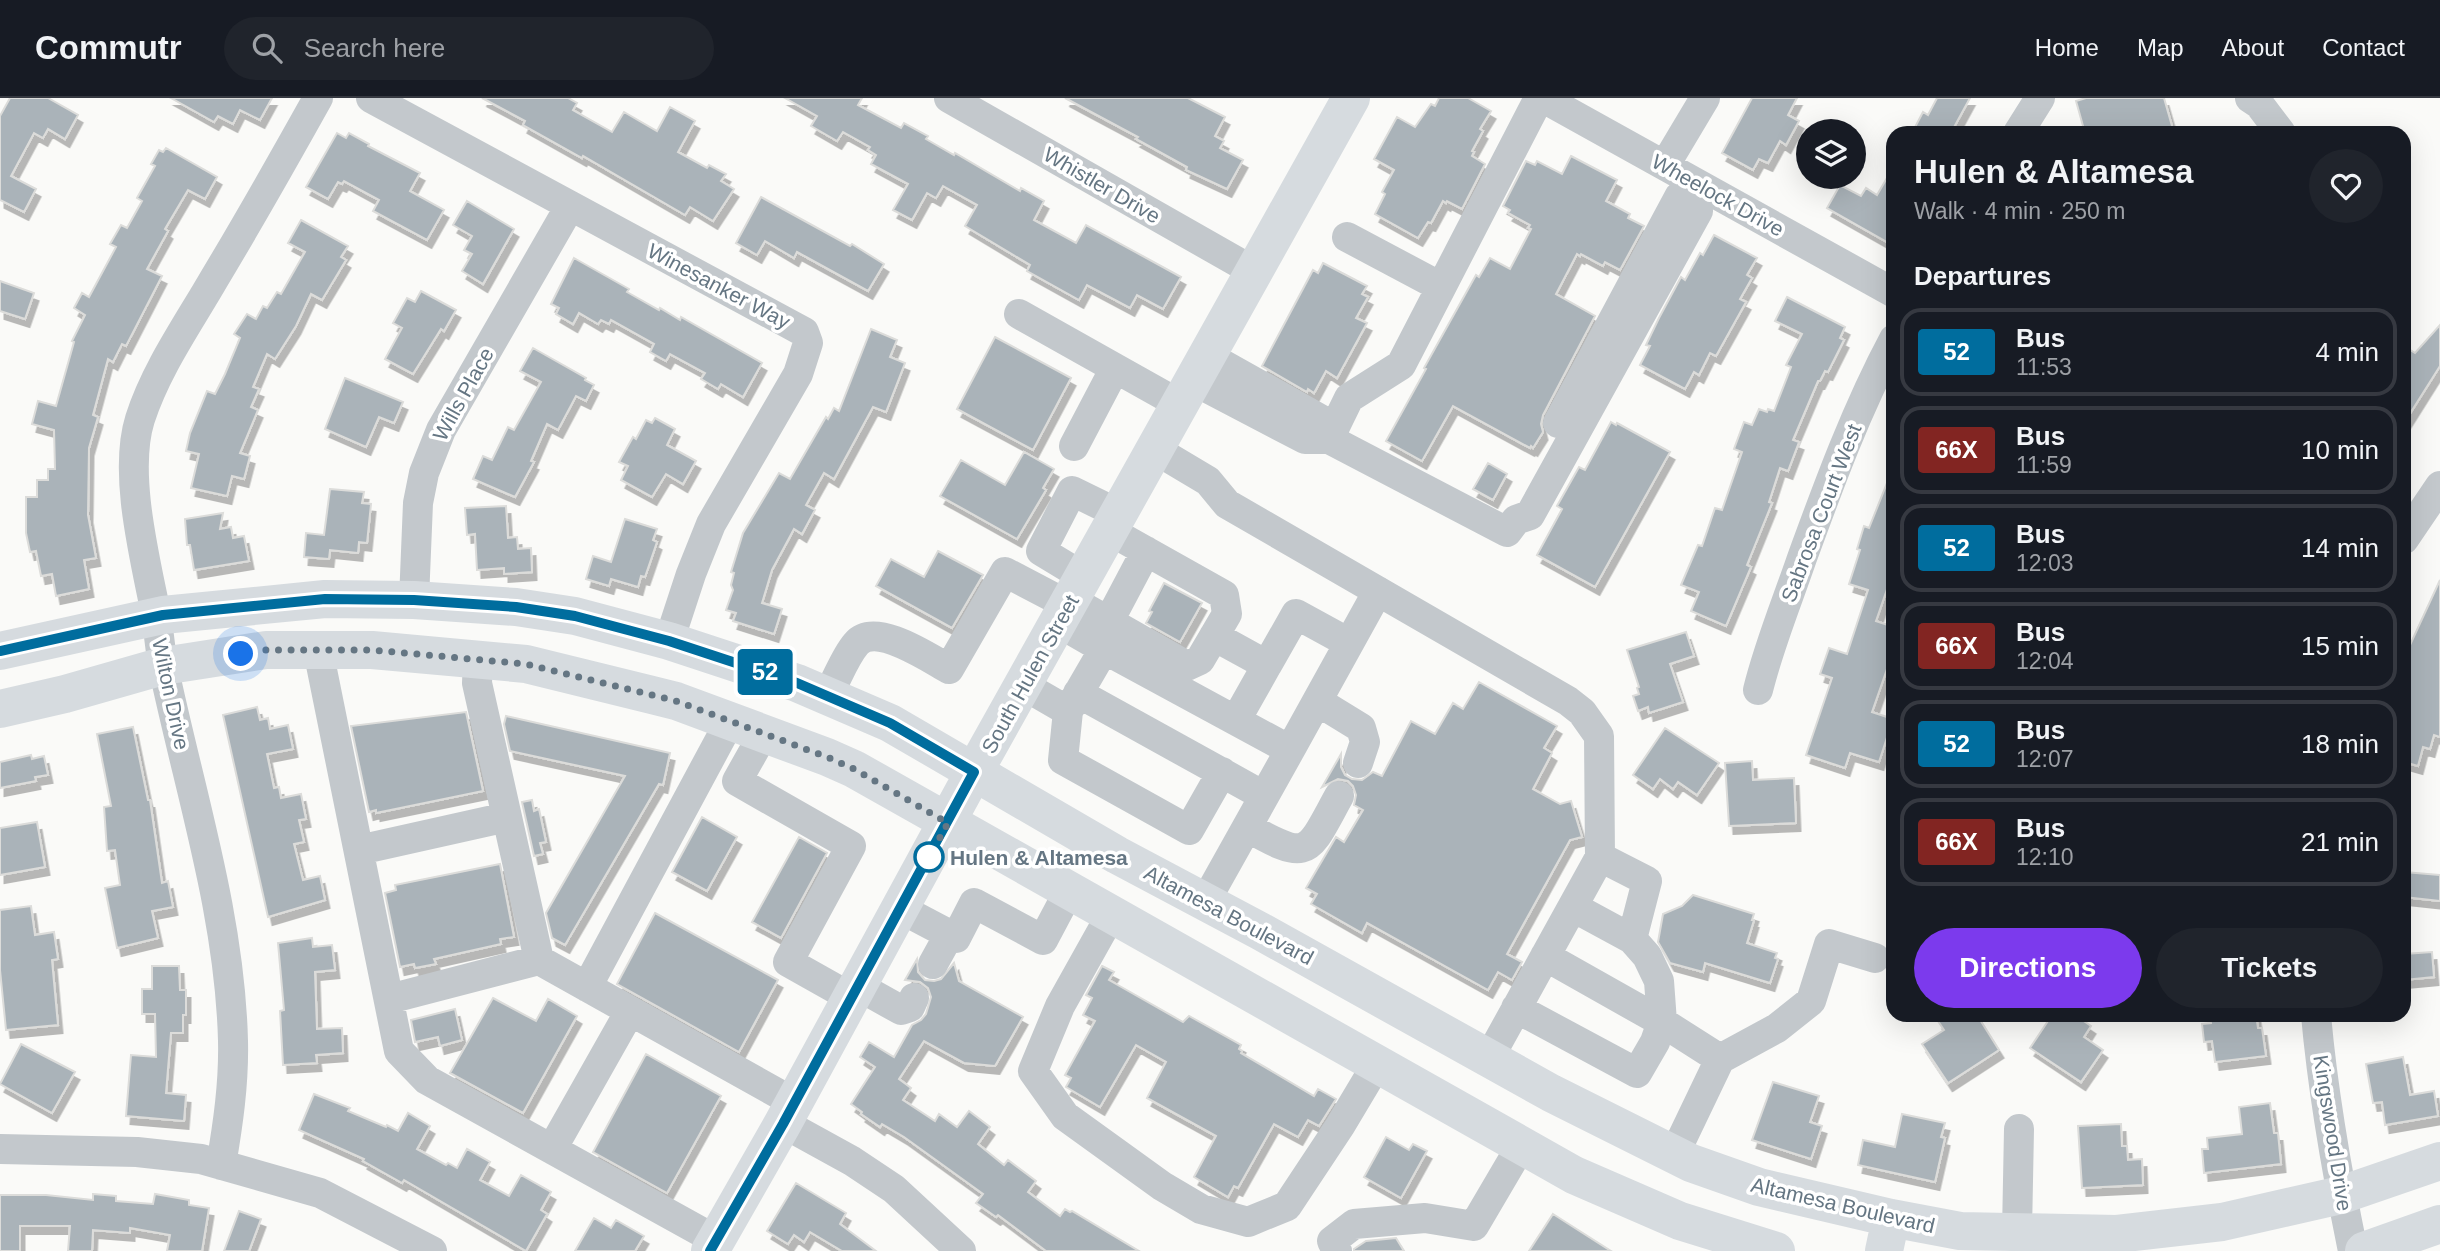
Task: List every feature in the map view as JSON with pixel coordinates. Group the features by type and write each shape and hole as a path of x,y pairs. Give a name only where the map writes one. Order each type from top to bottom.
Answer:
{"main road":[{"name":"South Hulen Street","path":"713,1245 789,1113 974,772 1351,98"},
{"name":"Altamesa Boulevard","path":"0,651 157,617 325,599 414,600 516,607 575,616 669,641 797,683 890,723 1117,855 1551,1093 1674,1155 1888,1235 1960,1231 2117,1234 2222,1222 2341,1195 2440,1161"},
{"path":"0,709 163,666 266,650 372,650 526,664 652,695 747,727 854,769 1574,1175 1658,1213 1776,1251"},
{"path":"1363,1056 1378,997"},
{"path":"2364,1251 2440,1224"}],"street":[{"name":"Wilton Drive","path":"221,1165 230,1108 233,1043 229,984 214,884 163,666 157,617 144,555 136,494 134,448 140,419 164,364 264,196 318,98"},
{"name":"Winesanker Way","path":"370,98 804,332 808,343 798,374 711,524 669,641"},
{"name":"Whistler Drive","path":"949,98 1255,272"},
{"name":"Wheelock Drive","path":"1541,98 1665,164 1695,190 1886,289"},
{"path":"1329,439 1349,398 1401,365 1541,98"},
{"path":"1665,164 1705,98"},
{"path":"2022,126 2040,98"},
{"path":"2250,98 2259,104 2278,126"},
{"path":"1019,314 1115,368 1194,380 1305,439 1329,439 1507,532 1516,520 1515,505 1679,197 1695,190"},
{"name":"Wills Place","path":"414,600 418,503 424,473 441,430 570,206"},
{"path":"1347,237 1441,287"},
{"name":"Sabrosa Court West","path":"1758,691 1767,656 1820,509 1853,426 1886,356"},
{"path":"1074,446 1115,368"},
{"path":"1156,450 1208,481 1227,504 1568,701 1582,712 1599,736 1600,857 1489,1058"},
{"path":"2411,529 2440,486"},
{"path":"1106,635 1187,666 1200,660 1227,614 1224,595 1146,551 1115,523 1072,491 1041,551 1071,601 1106,635 1237,720 1290,750"},
{"path":"1146,551 1073,702 1063,760 1189,830 1222,772"},
{"path":"827,696 857,643 867,636 884,636 949,669 1005,572 1071,601"},
{"path":"1205,902 1378,591"},
{"path":"1237,720 1296,614 1349,643"},
{"path":"1214,636 1267,665"},
{"path":"318,650 399,1051 428,1080 552,1149 713,1245"},
{"path":"478,660 477,683 539,960"},
{"path":"1023,685 1073,702 1222,772 1264,796"},
{"path":"1317,701 1361,728 1364,742 1357,763"},
{"path":"587,987 747,727"},
{"path":"747,727 737,780 850,846 788,962 901,1010 909,1007 915,998"},
{"path":"1247,827 1282,846 1302,849 1315,839 1339,796"},
{"path":"359,850 507,817"},
{"path":"1600,857 1647,881 1632,939"},
{"path":"901,909 956,938 974,903 1043,940 1070,889"},
{"path":"1516,1008 1637,1073 1655,1042 1662,1022 1659,981 1647,956 1632,939 1573,907"},
{"path":"1112,913 1069,988 1033,1071 1065,1116 1162,1186 1201,1209 1248,1222 1287,1206 1348,1113 1363,1056"},
{"path":"933,964 949,935"},
{"path":"1674,1155 1720,1059 1777,1028 1811,1001 1829,944 1875,958"},
{"path":"1545,956 1662,1022 1720,1059"},
{"path":"389,999 539,960 630,1011 789,1113 894,1189 961,1251"},
{"path":"552,1149 630,1011"},
{"name":"Kingswood Drive","path":"2317,1022 2341,1195 2353,1251"},
{"path":"2017,1232 2019,1129"},
{"path":"1336,1251 1332,1241 1354,1224 1425,1218 1474,1226 1521,1146"},
{"path":"0,1149 137,1152 201,1159 320,1193 432,1251"}],"building":[{"path":"10,98 48,98 78,115 65,139 48,129 43,138 34,133 11,176 36,189 24,212 0,200 0,116"},
{"path":"171,98 272,98 260,120 240,110 233,124 218,116 214,122"},
{"path":"482,98 568,98 577,103 573,110 612,132 624,112 657,131 670,107 695,121 678,152 707,168 709,165 726,174 721,181 734,189 713,221 690,207 685,215 523,125 525,121"},
{"path":"785,98 862,98 858,105 901,128 904,123 954,155 955,153 1020,191 1021,188 1044,201 1034,220 1076,243 1086,225 1181,277 1163,309 1137,295 1130,308 1087,285 1079,300 1027,271 1030,265 965,226 977,205 943,186 936,198 927,193 912,220 893,210 908,184 871,164 876,155 868,150 870,147 843,132 837,141 811,126 817,116"},
{"path":"1065,98 1188,98 1225,117 1215,136 1224,141 1220,148 1243,160 1227,189 1186,170 1187,167 1136,139 1138,137"},
{"path":"1439,98 1468,98 1491,111 1480,129 1483,131 1472,151 1472,156 1485,164 1462,209 1443,201 1431,223 1428,222 1418,238 1375,214 1385,194 1382,192 1394,170 1374,159 1397,117 1415,127 1431,104 1435,106"},
{"path":"1752,98 1797,98 1788,115 1796,119 1796,127 1786,145 1780,141 1768,163 1759,159 1753,170 1722,153"},
{"path":"1937,98 1970,98 1955,126 1916,126 1923,112 1928,115"},
{"path":"2086,98 2164,98 2172,126 2083,126 2076,101"},
{"path":"337,133 346,138 349,133 420,173 410,191 444,210 427,240 373,211 379,200 344,181 342,184 338,182 328,199 306,187"},
{"path":"166,148 217,177 205,199 188,190 165,229 168,231 147,269 162,276 126,346 122,344 113,362 108,359 93,415 98,417 89,448 88,515 96,558 84,560 89,589 56,596 52,574 41,576 36,551 30,552 26,533 26,497 37,497 37,480 48,480 48,469 55,469 54,430 32,424 38,401 56,406 74,342 72,341 85,315 74,308 82,293 89,297 116,247 110,244 121,225 127,228 142,201 137,198 155,166 151,164 159,150 163,152"},
{"path":"1571,156 1617,180 1606,201 1630,214 1628,218 1644,226 1620,270 1605,262 1603,266 1577,254 1556,294 1595,316 1543,415 1543,432 1533,448 1453,406 1422,461 1386,441 1476,275 1479,277 1490,258 1510,269 1531,229 1528,228 1530,225 1508,213 1510,210 1503,206 1526,161 1535,165 1537,161 1562,174"},
{"path":"1886,180 1886,241 1827,208 1838,189 1848,189 1861,196 1866,188 1877,195"},
{"path":"761,197 850,246 852,244 884,264 868,291 797,252 794,258 765,241 757,255 736,243"},
{"path":"467,201 514,229 483,284 462,271 472,254 464,250 472,236 453,225"},
{"path":"301,220 348,246 341,257 346,260 322,300 311,294 296,326 275,359 267,354 253,387 259,389 251,407 258,410 240,453 250,456 244,479 232,476 227,496 191,488 199,454 186,451 190,433 207,391 215,394 240,338 234,334 247,314 256,319 263,306 267,308 277,292 281,294 305,252 288,243"},
{"path":"1714,235 1757,258 1747,275 1752,278 1740,299 1746,302 1716,356 1710,353 1699,375 1694,372 1685,389 1640,365 1650,346 1646,345 1681,277 1685,280"},
{"path":"574,258 629,289 627,292 659,310 660,308 680,320 681,317 762,363 743,397 721,384 718,389 701,379 705,373 670,354 666,361 650,352 654,344 611,320 609,324 601,320 598,324 579,313 573,324 556,314 559,308 551,304"},
{"path":"1323,263 1367,286 1362,294 1368,297 1356,318 1367,323 1337,378 1326,371 1314,393 1308,389 1307,392 1262,366 1313,270 1318,273"},
{"path":"0,281 34,293 25,319 0,311"},
{"path":"421,291 456,310 413,374 385,359 402,328 393,323 407,298 415,302"},
{"path":"1787,297 1845,327 1840,338 1844,340 1828,372 1825,371 1818,381 1793,440 1799,442 1788,471 1780,468 1769,502 1772,503 1747,565 1751,567 1726,626 1691,611 1699,592 1681,585 1698,545 1702,546 1715,508 1722,510 1742,452 1734,449 1744,422 1752,425 1759,409 1774,411 1791,367 1786,365 1802,334 1775,321"},
{"path":"2440,325 2440,366 2411,412 2411,350 2415,353"},
{"path":"871,329 897,340 890,357 905,363 886,412 873,407 834,479 824,473 806,505 815,510 802,534 794,529 772,570 762,603 782,609 774,634 733,621 736,613 726,610 733,590 731,585 734,573 731,572 743,533 779,473 790,479 826,417 828,419 834,408 839,411"},
{"path":"995,337 1071,378 1033,450 957,409"},
{"path":"533,348 594,385 586,401 576,396 558,430 547,424 531,461 534,462 515,497 473,479 483,456 492,460 508,427 514,430 541,382 520,371"},
{"path":"345,378 403,402 394,423 379,417 366,447 325,429"},
{"path":"655,418 675,429 667,445 696,461 683,484 666,474 652,497 621,480 628,466 619,462 646,420 652,423"},
{"path":"1611,422 1670,452 1595,587 1537,555 1562,509 1557,506 1579,467 1585,470"},
{"path":"1024,452 1054,469 1043,488 1046,490 1017,539 940,496 961,460 1005,485"},
{"path":"1488,463 1507,474 1493,500 1473,489"},
{"path":"1886,486 1886,592 1876,621 1886,624 1886,672 1872,712 1886,717 1886,740 1879,762 1850,753 1845,768 1806,755 1832,678 1820,674 1829,648 1847,654 1868,590 1849,584 1860,550 1857,549 1864,526 1869,528"},
{"path":"330,489 364,492 362,503 371,504 367,543 359,542 358,553 330,550 329,559 304,557 306,533 324,535"},
{"path":"506,506 508,538 517,537 518,549 531,548 532,572 504,574 504,568 477,570 475,534 467,535 465,508"},
{"path":"223,513 220,529 231,527 233,538 244,536 249,561 194,570 190,545 187,545 185,519"},
{"path":"625,519 657,529 653,540 657,542 645,577 641,576 638,587 611,579 609,586 586,579 593,556 611,562"},
{"path":"938,551 983,575 952,628 876,586 891,559 924,577"},
{"path":"2440,580 2440,737 2434,735 2430,749 2423,747 2418,766 2411,764 2411,643"},
{"path":"1164,583 1202,603 1180,642 1146,623 1152,612 1149,611"},
{"path":"1686,632 1694,656 1670,664 1683,702 1649,713 1648,707 1638,711 1633,696 1639,694 1639,687 1627,650"},
{"path":"1479,682 1557,726 1544,748 1552,753 1533,789 1560,804 1571,801 1582,837 1570,840 1507,954 1522,962 1512,980 1498,972 1488,990 1367,923 1362,933 1311,904 1317,894 1306,888 1336,837 1344,842 1363,810 1354,805 1356,795 1348,781 1338,779 1322,787 1341,754 1341,767 1345,775 1352,779 1362,780 1373,772 1382,776 1411,721 1435,734 1453,703 1463,709"},
{"path":"257,707 260,720 268,718 270,729 288,725 293,749 267,754 274,788 279,787 281,798 301,794 306,819 299,820 304,842 294,844 303,880 320,876 325,900 268,917 223,715"},
{"path":"466,712 483,791 376,813 376,810 369,812 351,726"},
{"path":"506,716 670,753 663,785 659,784 565,945 552,938 546,913 625,776 510,751 504,724"},
{"path":"133,727 150,800 162,883 168,881 173,907 152,911 158,938 117,948 105,888 120,885 115,850 107,851 104,807 111,806 97,734"},
{"path":"1665,728 1719,763 1697,795 1678,782 1673,789 1660,779 1653,789 1633,775"},
{"path":"31,755 32,759 44,756 48,775 35,777 36,781 0,788 0,762"},
{"path":"1752,761 1753,780 1794,778 1796,823 1729,826 1725,763"},
{"path":"532,800 534,811 539,809 546,842 540,843 543,854 534,856 522,802"},
{"path":"702,817 737,837 707,891 672,872"},
{"path":"37,822 45,867 0,875 0,828"},
{"path":"799,837 827,853 781,938 752,922"},
{"path":"500,864 514,937 500,939 501,944 434,959 436,964 415,968 414,964 400,967 385,893 396,890 395,885"},
{"path":"2411,873 2440,875 2440,901 2411,898"},
{"path":"1693,895 1754,914 1747,943 1777,953 1775,958 1778,959 1770,983 1705,963 1703,972 1670,963 1658,942 1663,914 1682,906"},
{"path":"31,906 35,935 54,932 58,959 52,960 58,1025 6,1030 0,970 0,910"},
{"path":"655,913 778,980 739,1052 617,984"},
{"path":"312,938 313,947 332,945 335,970 315,972 317,1029 342,1028 343,1053 316,1055 317,1063 283,1065 280,1011 284,1010 278,943"},
{"path":"2432,952 2434,977 2411,979 2411,954"},
{"path":"917,959 918,972 925,980 941,979 954,963 959,981 1023,1017 995,1066 964,1063 924,1041 899,1079 911,1088 903,1100 935,1121 939,1114 957,1127 969,1111 990,1127 978,1144 1004,1165 1008,1160 1036,1181 1028,1192 1060,1216 1065,1209 1072,1211 1139,1251 1046,1251 998,1215 996,1217 976,1203 983,1194 904,1137 882,1124 880,1127 851,1104 875,1067 860,1057 869,1042 894,1057 912,1025 926,1014 931,997 928,988 920,982 905,980"},
{"path":"152,966 179,966 180,990 186,990 183,1033 171,1033 166,1093 186,1095 184,1121 126,1116 131,1055 156,1057 155,1014 142,1014 142,989 152,989"},
{"path":"1102,966 1114,972 1109,980 1183,1022 1189,1016 1241,1045 1241,1053 1314,1096 1318,1089 1336,1099 1319,1126 1308,1120 1298,1137 1274,1124 1238,1188 1234,1186 1228,1197 1194,1177 1216,1136 1147,1098 1166,1062 1136,1045 1100,1107 1066,1087 1071,1078 1065,1075 1095,1021 1083,1015 1092,998 1086,995"},
{"path":"493,998 536,1021 548,999 577,1016 523,1113 450,1073"},
{"path":"455,1009 462,1040 440,1046 438,1037 415,1042 411,1020"},
{"path":"1939,1022 1981,1022 1999,1050 1948,1083 1922,1044 1944,1030"},
{"path":"2047,1022 2085,1022 2091,1026 2084,1037 2103,1050 2081,1082 2030,1048"},
{"path":"2257,1022 2258,1028 2262,1028 2266,1056 2215,1062 2212,1041 2204,1042 2202,1024"},
{"path":"21,1044 75,1072 52,1113 0,1084"},
{"path":"646,1054 721,1096 667,1193 593,1152"},
{"path":"2403,1057 2410,1095 2434,1091 2438,1116 2385,1125 2382,1102 2373,1103 2366,1064"},
{"path":"1773,1082 1819,1096 1810,1122 1822,1126 1811,1159 1752,1140"},
{"path":"314,1094 398,1131 408,1113 430,1126 417,1149 457,1168 467,1149 490,1162 480,1180 509,1196 521,1175 551,1192 541,1210 547,1214 526,1251 404,1180 402,1183 363,1161 364,1159 299,1130"},
{"path":"2270,1103 2274,1133 2278,1133 2281,1164 2204,1173 2202,1149 2208,1149 2207,1138 2242,1134 2239,1107"},
{"path":"1902,1114 1945,1123 1941,1137 1945,1138 1935,1182 1858,1165 1863,1140 1895,1147"},
{"path":"2121,1124 2122,1146 2127,1146 2128,1160 2142,1159 2143,1185 2082,1188 2078,1126"},
{"path":"1386,1137 1409,1150 1413,1144 1427,1151 1401,1198 1364,1177"},
{"path":"796,1183 846,1213 840,1224 876,1251 842,1251 810,1232 804,1242 794,1235 788,1244 767,1231"},
{"path":"93,1194 116,1196 116,1201 153,1204 155,1194 189,1200 189,1205 209,1208 202,1251 167,1251 170,1235 130,1228 130,1233 93,1230 92,1251 68,1251 70,1226 20,1226 20,1251 0,1251 0,1195 46,1195 93,1200"},
{"path":"239,1211 261,1219 249,1251 224,1251"},
{"path":"1553,1214 1611,1251 1529,1251"},
{"path":"594,1218 611,1228 616,1220 644,1236 635,1251 575,1251"},
{"path":"1396,1238 1404,1251 1354,1251 1366,1241"}],"bus line":[{"name":"52","path":"0,651 163,615 325,599 414,600 516,607 575,616 669,641 797,683 890,723 974,772 783,1124 710,1251"}],"place":[{"name":"Hulen & Altamesa","path":"929,857"}],"route":[{"path":"241,654 266,650 372,650 526,664 676,701 854,769 948,823 929,857"}]}
